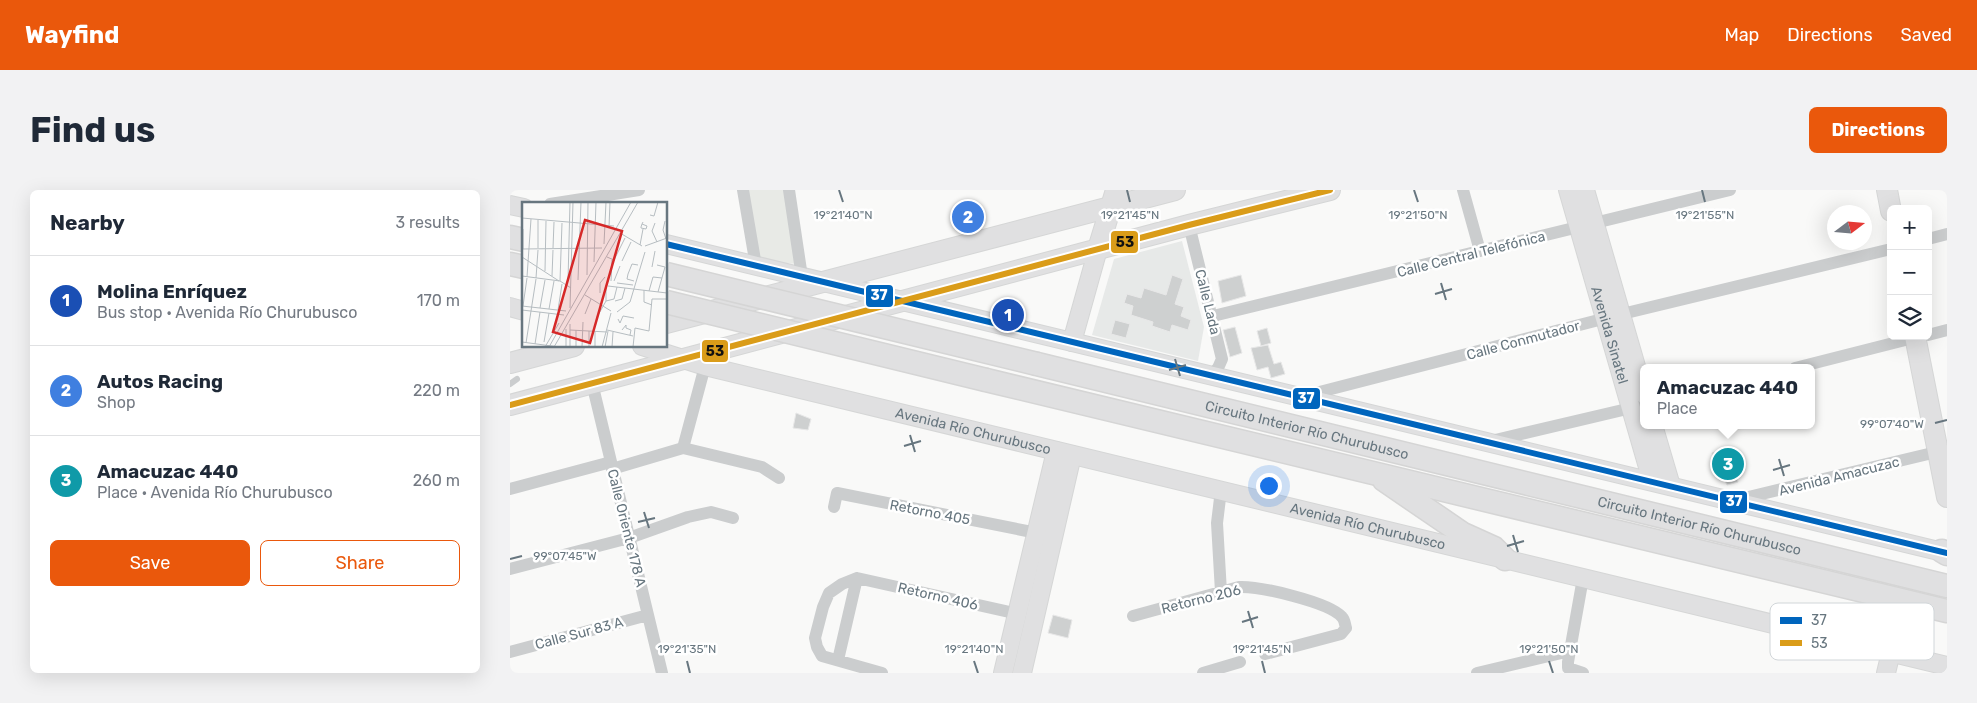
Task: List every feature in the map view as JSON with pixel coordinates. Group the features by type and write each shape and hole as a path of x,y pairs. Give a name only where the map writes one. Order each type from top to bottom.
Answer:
{"highway":[{"name":"Circuito Interior Río Churubusco","path":"668,274 1947,586"},
{"name":"Circuito Interior Río Churubusco","path":"668,302 1914,603"},
{"path":"1372,472 1463,534 1494,548 1505,559"},
{"name":"Circuito Interior Río Churubusco","path":"1934,608 1947,611"}],"main road":[{"path":"668,322 826,282 1110,196 1175,190"},
{"path":"510,405 1189,225 1330,190"},
{"name":"Avenida Sinatel","path":"1568,190 1587,226 1638,406"},
{"name":"Avenida Sinatel","path":"1586,190 1587,226"},
{"path":"1887,190 1890,205"},
{"path":"1072,342 1098,249 1110,196"},
{"path":"668,244 1945,553"},
{"name":"Avenida Sinatel","path":"1614,317 1640,384"},
{"path":"1921,340 1942,450 1947,497"},
{"path":"514,371 534,352 561,348"},
{"name":"Avenida Río Churubusco","path":"648,348 705,366 1770,623"},
{"name":"Avenida Sinatel","path":"1642,429 1652,481"},
{"path":"1654,429 1671,486"},
{"path":"1003,673 1037,533 1064,452"},
{"path":"1022,673 1064,452"},
{"path":"1886,673 1889,660"},
{"name":"Avenida Río Churubusco","path":"1913,666 1947,666"}],"street":[{"path":"563,202 638,190"},
{"path":"743,190 756,266"},
{"path":"788,190 802,277"},
{"path":"1463,190 1480,251"},
{"name":"Calle Central Telefónica","path":"1213,316 1730,190"},
{"name":"Calle Lada","path":"1189,225 1213,316 1222,359 1218,368 1210,375"},
{"path":"1932,238 1947,234"},
{"name":"Calle Conmutador","path":"1301,397 1887,250"},
{"path":"1932,333 1947,330"},
{"path":"1811,364 1904,340"},
{"path":"683,448 705,366"},
{"name":"Calle Oriente 178 A","path":"592,383 662,673"},
{"path":"1487,442 1528,434 1638,406"},
{"path":"510,489 683,448 762,467 778,478"},
{"name":"Avenida Amacuzac","path":"1731,501 1942,450"},
{"path":"1221,490 1217,523 1221,592"},
{"name":"Retorno 405","path":"834,507 837,494 1037,533"},
{"path":"510,569 629,538 688,517 711,512 733,518"},
{"path":"857,578 842,584 829,593 816,630 816,647 822,656 882,673"},
{"path":"838,660 857,578"},
{"name":"Retorno 406","path":"857,578 1018,614"},
{"path":"1578,672 1568,668 1583,578"},
{"name":"Retorno 206","path":"1133,616 1221,592 1252,587 1292,596 1334,611 1343,618 1346,628 1341,634 1265,654"},
{"name":"Calle Sur 83 A","path":"510,652 648,615"},
{"path":"1477,673 1570,651"},
{"path":"1202,673 1240,662"}],"lane":[{"path":"510,384 514,371"}],"shaded area":[{"path":"745,190 784,190 796,264 757,260"},
{"path":"1182,241 1204,327 1198,361 1092,335 1114,259"}],"building":[{"path":"1172,275 1183,279 1175,304 1184,307 1181,316 1191,320 1188,330 1172,325 1170,332 1152,326 1153,322 1131,315 1133,306 1124,303 1127,294 1141,298 1144,288 1166,295"},
{"path":"1241,275 1246,296 1222,303 1218,281"},
{"path":"1115,320 1130,324 1126,338 1111,334"},
{"path":"1235,327 1242,353 1230,357 1223,330"},
{"path":"1267,328 1271,343 1261,346 1257,331"},
{"path":"1268,345 1274,364 1281,362 1285,374 1271,378 1268,367 1257,370 1251,348"},
{"path":"796,413 811,419 808,430 793,428"},
{"path":"1730,448 1738,482 1727,485 1724,479 1719,480 1712,453"},
{"path":"1053,615 1072,620 1068,638 1048,633"}],"transit line":[{"name":"53","path":"510,405 1189,225 1330,190"},
{"name":"37","path":"668,244 1947,553"}],"place":[{"name":"Autos Racing","path":"968,217"},
{"name":"Molina Enríquez","path":"1008,315"},
{"name":"Amacuzac 440","path":"1728,464"}]}
